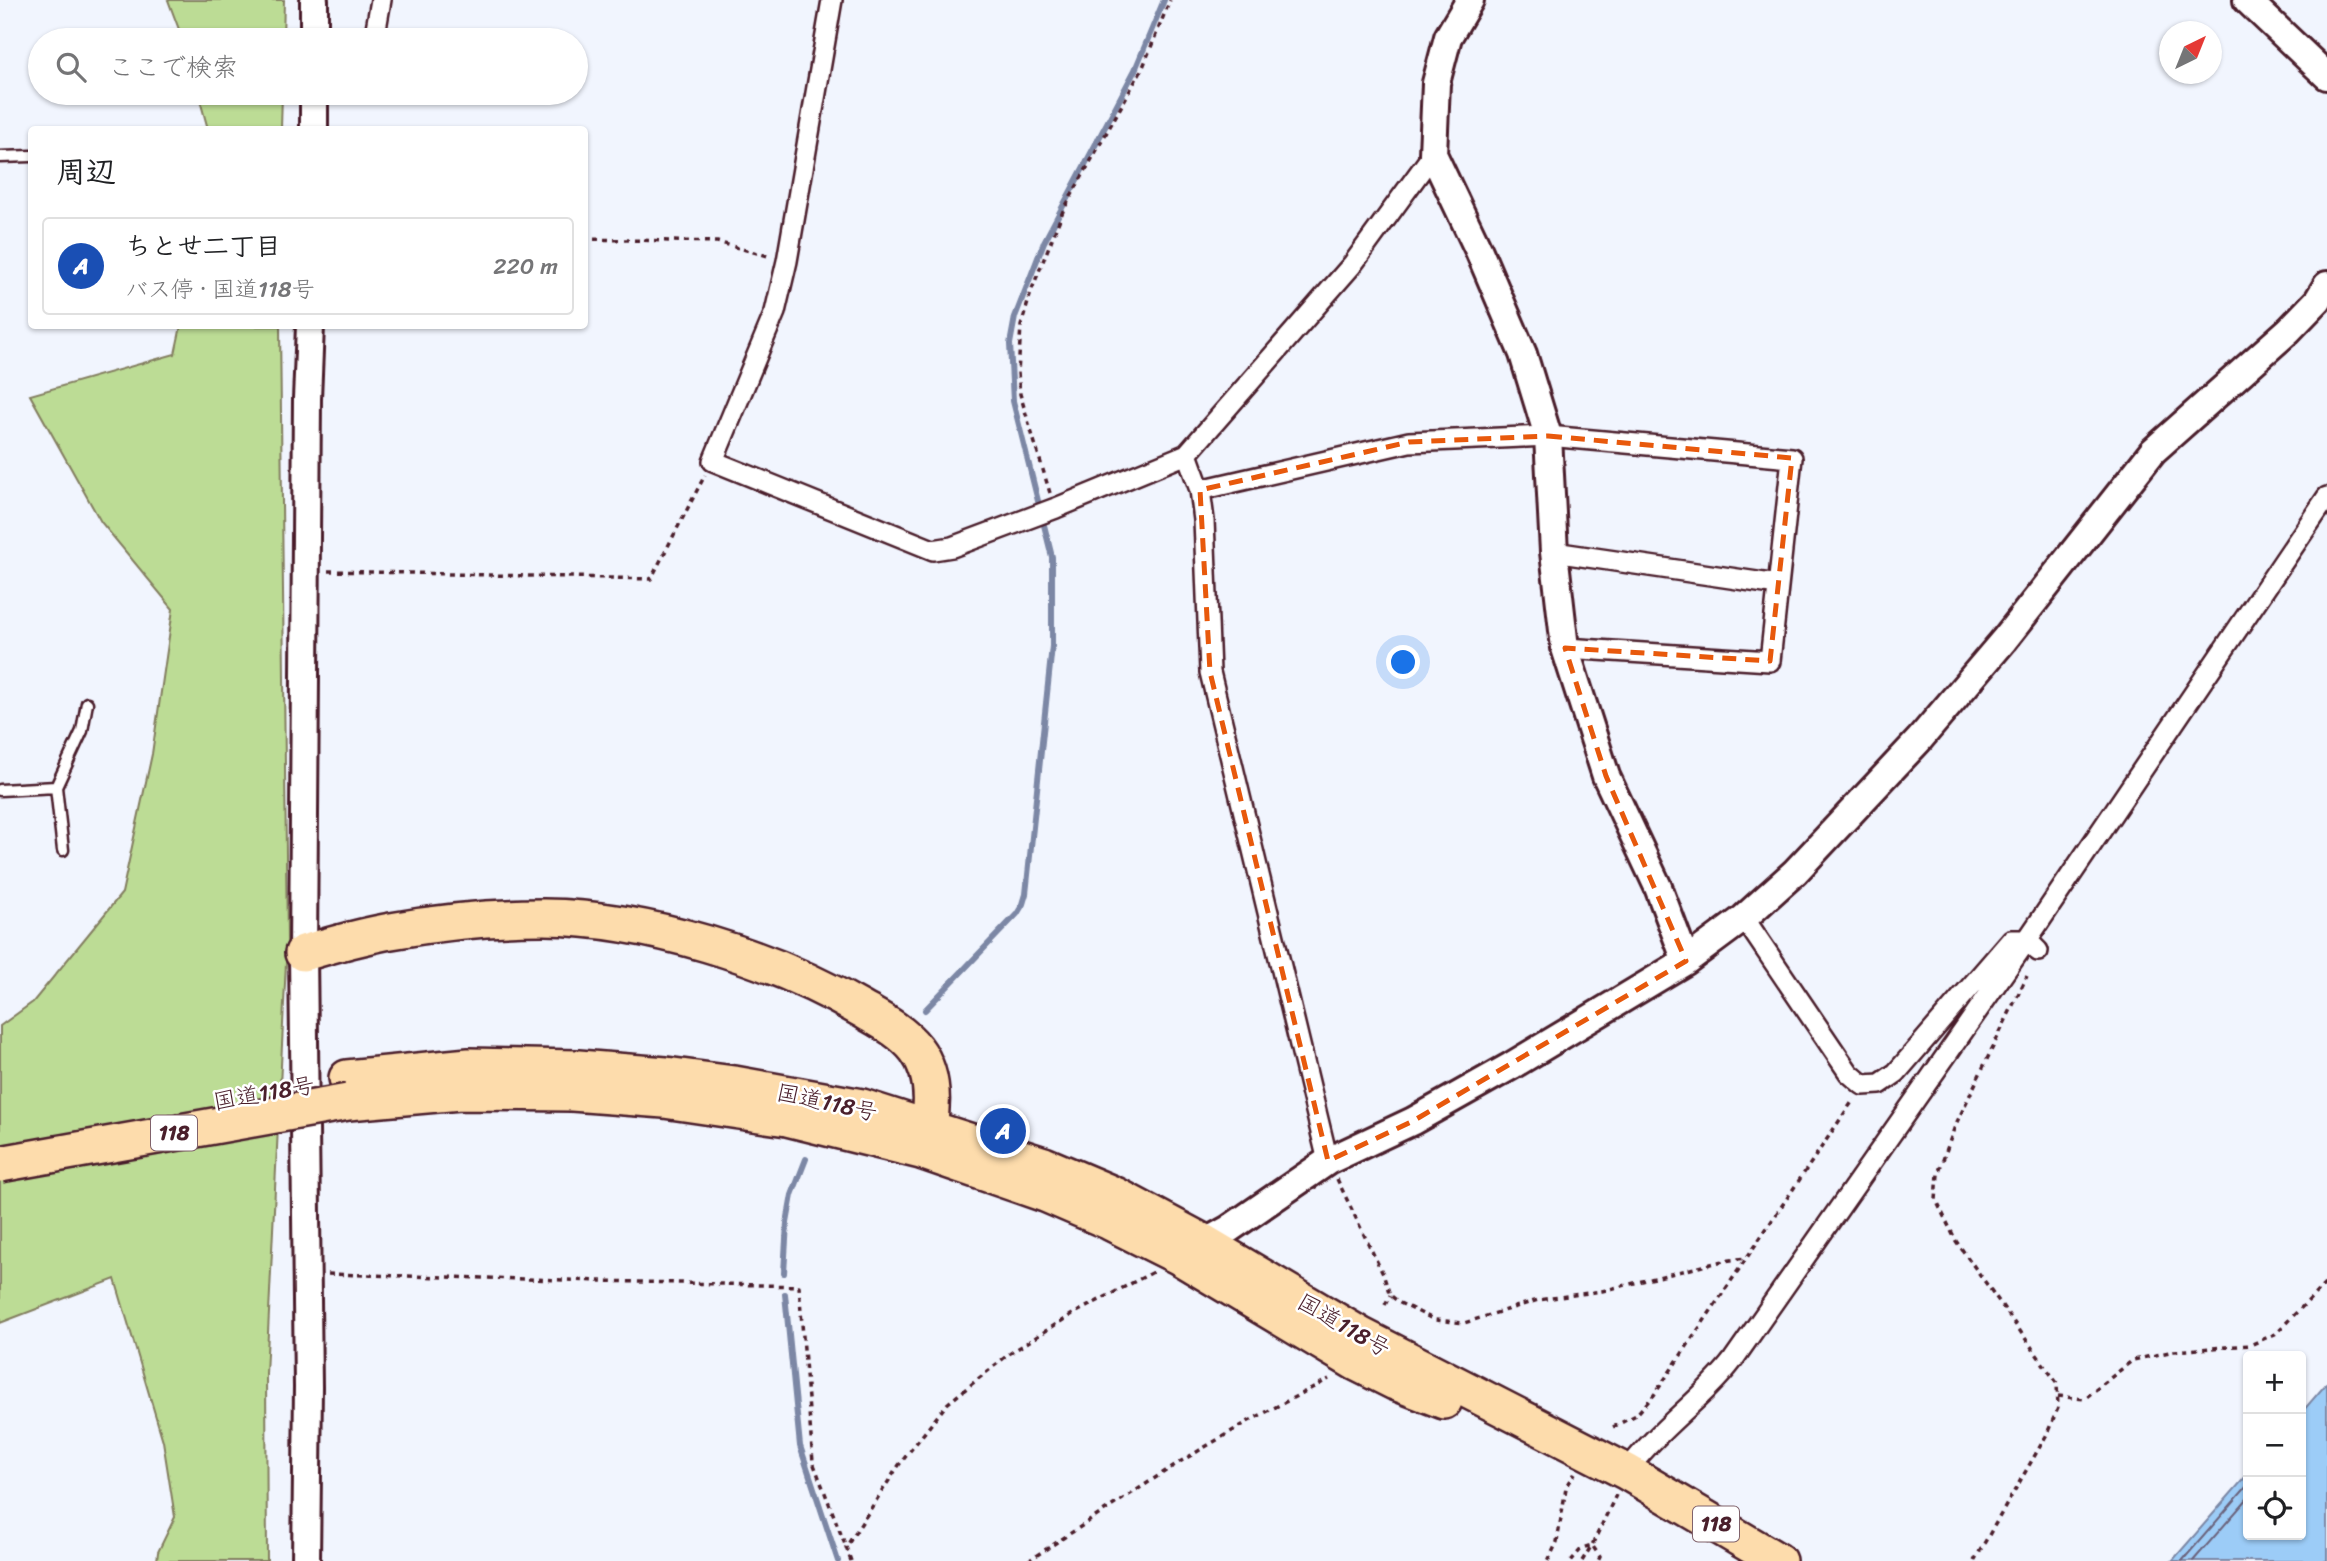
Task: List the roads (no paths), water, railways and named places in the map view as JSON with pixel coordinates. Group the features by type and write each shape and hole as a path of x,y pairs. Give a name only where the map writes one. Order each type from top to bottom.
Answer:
{"highway":[{"path":"303,953 388,931 543,917 607,920 658,931 759,961 815,983 886,1023 907,1039 918,1051 928,1075 933,1108 925,1140"},
{"name":"国道118号","path":"0,1164 469,1066 578,1068 666,1075 862,1107 925,1140 1045,1194 1192,1249 1272,1314 1395,1382 1485,1416 1581,1459 1638,1474 1778,1561"},
{"name":"国道118号","path":"0,1139 347,1090"}],"street":[{"path":"314,0 314,28"},
{"path":"376,28 381,0"},
{"path":"832,0 787,261 775,312 713,461 933,550 953,547 1048,511 1186,454 1352,265 1433,153"},
{"path":"1470,0 1448,37 1436,83 1433,153 1523,354 1548,436 1554,552 1565,648 1606,776 1658,887 1686,961"},
{"path":"2247,0 2327,76"},
{"path":"314,105 314,126"},
{"path":"1192,1249 1328,1161 1413,1121 1511,1066 1686,961 1744,918 1795,872 1919,740 2004,640 2153,451 2289,330 2318,300 2327,285"},
{"path":"306,1561 307,1275 303,953 307,399 310,329"},
{"path":"1200,490 1409,442 1548,436 1792,458 1770,661 1565,648"},
{"path":"1186,454 1200,490 1207,551 1210,672 1328,1161"},
{"path":"1638,1474 1647,1445 1717,1381 2033,945 2327,497"},
{"path":"1554,552 1778,585"},
{"path":"1744,918 1849,1073 1863,1085 1880,1084 1896,1073 2011,940 2033,945"}],"lane":[{"path":"0,157 28,156"},
{"path":"62,850 56,787 82,731 86,704"},
{"path":"0,790 56,787"}],"water":[{"path":"2327,1383 2327,1561 2172,1561 2243,1480 2243,1540 2306,1540 2306,1407"}],"waterway":[{"path":"925,1010 1017,914 1026,894 1052,646 1052,557 1013,401 1010,344 1015,317 1044,242 1135,70 1164,0"},
{"path":"784,1273 787,1223 792,1195 806,1159"},
{"path":"785,1294 800,1446 838,1561"}],"place":[{"name":"ちとせ二丁目","path":"1003,1131"}]}
